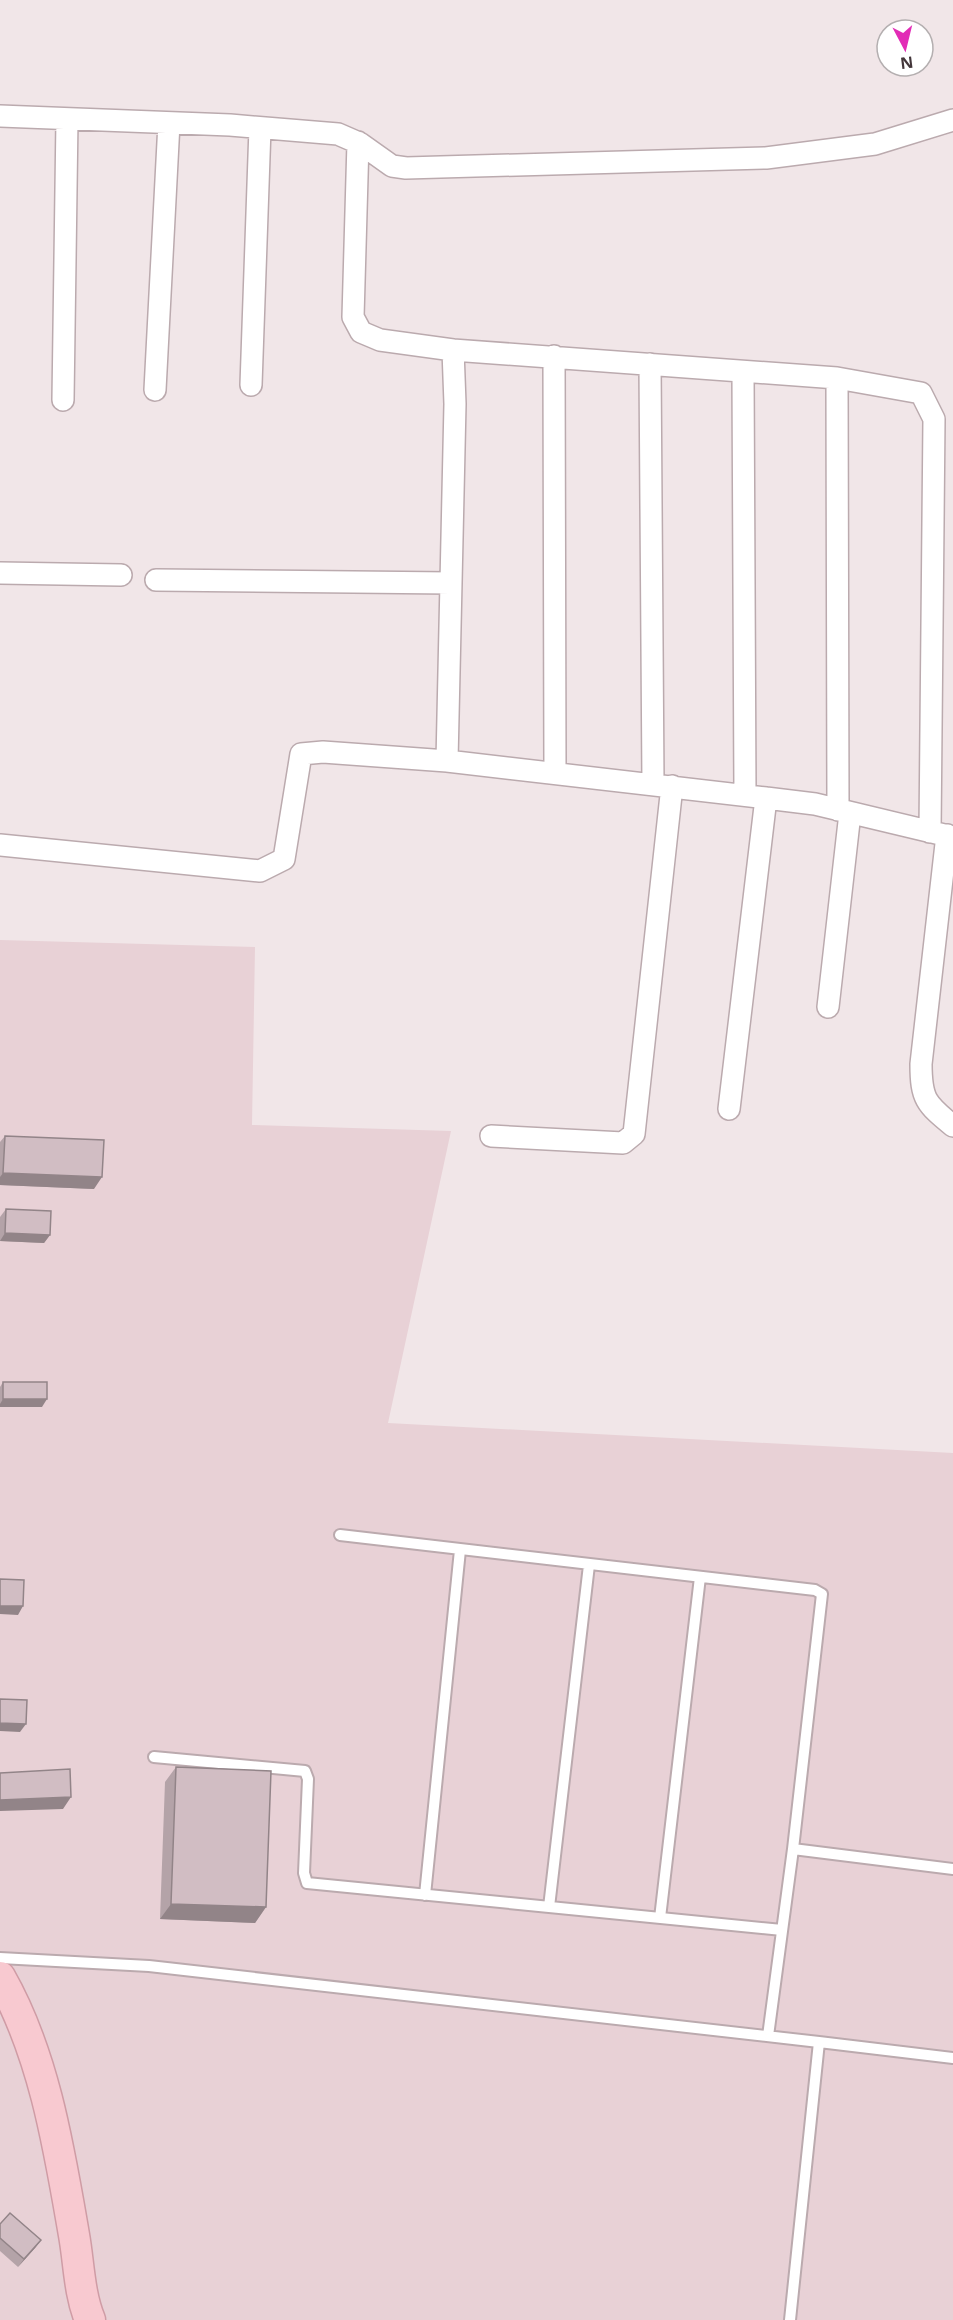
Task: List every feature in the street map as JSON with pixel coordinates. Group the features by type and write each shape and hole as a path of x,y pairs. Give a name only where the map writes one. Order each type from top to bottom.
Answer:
{"street":[{"path":"0,117 169,123 338,134 358,142 392,166 406,168 766,158 875,144 953,120"},
{"path":"63,400 67,119"},
{"path":"155,390 169,123"},
{"path":"251,385 260,128"},
{"path":"358,142 353,317 361,332 380,340 453,350 555,356 743,373 837,378 921,393 934,419 943,835 921,1064 921,1087 928,1105 953,1126"},
{"path":"447,761 455,404 453,350"},
{"path":"555,356 555,773"},
{"path":"491,1136 622,1143 634,1134 662,785 650,364"},
{"path":"743,373 745,795"},
{"path":"828,1007 844,811 837,378"},
{"path":"0,573 122,575"},
{"path":"156,580 451,583"},
{"path":"0,845 260,871 284,859 301,754 323,752 447,761 745,795 844,811 943,835"},
{"path":"729,1108 766,798"},
{"path":"0,1977 32,2045 56,2140 75,2237 84,2306 90,2320"}],"lane":[{"path":"340,1534 460,1550 815,1590 822,1594 793,1849 768,2036"},
{"path":"425,1895 460,1550"},
{"path":"549,1907 589,1565"},
{"path":"660,1918 700,1577"},
{"path":"154,1757 305,1771 308,1779 304,1873 307,1883 782,1930"},
{"path":"793,1849 953,1869"},
{"path":"0,1958 149,1966 953,2058"},
{"path":"790,2320 819,2042"}],"shaded area":[{"path":"0,940 255,947 252,1125 451,1131 388,1423 953,1453 953,2320 0,2320"}],"building":[{"path":"5,1136 104,1140 102,1177 3,1173"},
{"path":"6,1209 51,1211 50,1235 5,1233"},
{"path":"3,1382 47,1382 47,1399 3,1399"},
{"path":"0,1579 24,1580 23,1606 0,1606"},
{"path":"0,1699 27,1700 26,1724 0,1723"},
{"path":"176,1767 271,1771 266,1907 171,1904"},
{"path":"70,1769 71,1797 0,1800 0,1773"},
{"path":"10,2213 41,2240 24,2259 0,2238 0,2224"}]}
